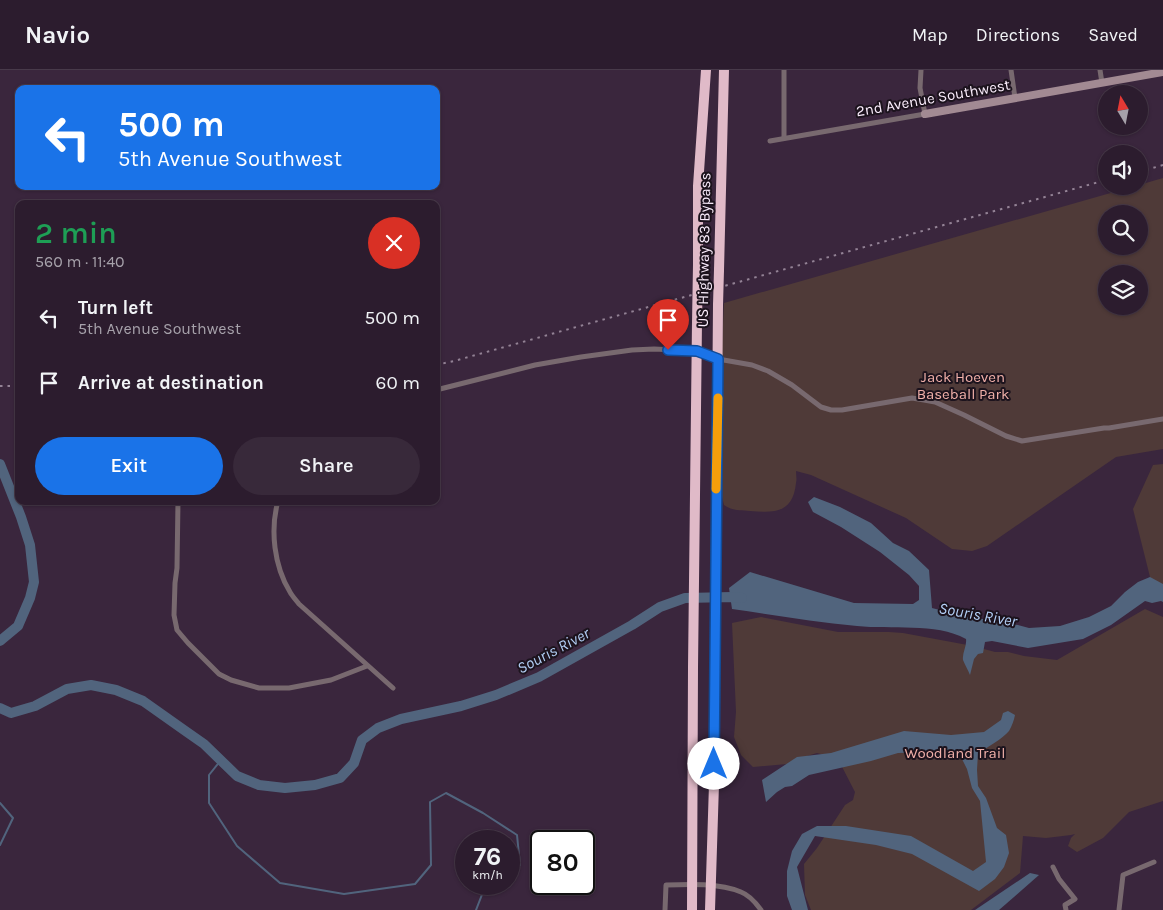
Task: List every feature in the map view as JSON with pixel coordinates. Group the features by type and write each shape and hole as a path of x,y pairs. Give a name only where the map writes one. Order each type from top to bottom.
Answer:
{"highway":[{"name":"US Highway 83 Bypass","path":"693,884 693,668 698,186 706,70"},
{"name":"US Highway 83 Bypass","path":"710,910 714,784 718,270 724,70"},
{"path":"692,910 693,884"}],"street":[{"path":"784,70 784,138"},
{"path":"921,70 920,88 925,114"},
{"path":"1011,70 1015,98"},
{"path":"1100,70 1102,83"},
{"name":"2nd Avenue Southwest","path":"770,141 1163,72"},
{"path":"440,389 535,365 581,357 632,350 697,351 718,359 752,365 768,371 792,385 821,407 831,410 842,410 912,398 935,402 1006,436 1022,441 1163,419"},
{"path":"178,505 174,607 177,630 219,674 253,687 289,688 331,680 367,666"},
{"path":"277,505 274,525 274,543 282,576 289,591 299,604 393,688"},
{"path":"1118,910 1123,875 1154,862"},
{"path":"1053,867 1059,879 1075,899 1065,905 1066,910"},
{"path":"665,910 666,885 693,884 728,888 742,892 757,904 761,910"}],"green space":[{"name":"Jack Hoeven Baseball Park","path":"1163,178 1163,449 1116,457 987,546 972,551 952,549 906,518 811,475 796,471 794,493 787,506 767,512 733,509 724,505 722,497 721,367 724,303 1103,195 1148,195 1148,182"},
{"path":"1163,464 1163,595 1150,577 1133,509 1153,465"},
{"name":"Woodland Trail","path":"1145,609 1163,617 1163,801 1129,812 1103,838 1077,852 1068,846 1075,834 1046,838 1023,836 1020,873 971,910 811,910 805,895 804,864 817,848 845,805 853,800 855,792 838,759 817,753 787,764 753,767 741,755 734,737 736,712 732,623 761,617 838,632 903,633 995,652 1008,652 1057,660"}],"water":[{"path":"814,497 840,507 871,523 893,543 909,551 929,570 932,608 967,617 1006,622 1029,628 1060,626 1089,617 1111,606 1138,582 1150,577 1163,584 1163,602 1152,603 1145,601 1111,625 1083,639 1028,648 992,641 985,642 983,653 978,654 974,659 970,675 963,660 966,639 941,630 870,627 732,609 729,588 750,572 854,603 913,604 919,600 919,586 909,575 880,552 813,512 808,502"},
{"path":"1008,711 1015,715 1009,731 999,740 978,753 978,786 986,798 997,828 1006,835 1009,853 1004,867 995,879 979,891 912,854 876,845 815,836 797,867 808,910 792,910 787,896 787,871 792,851 802,834 817,826 846,826 911,836 973,871 986,862 980,801 972,788 967,769 958,751 898,753 809,775 792,786 785,787 777,792 766,802 762,780 797,757 831,753 904,731 951,735 984,732 1001,720 1003,713"},
{"path":"1030,873 1039,875 999,910 975,910"}],"waterway":[{"name":"Souris River","path":"0,464 15,502"},
{"name":"Souris River","path":"0,641 18,626 30,598 34,582 30,545 16,505"},
{"name":"Souris River","path":"0,708 11,713 35,706 67,689 91,685 116,690 143,701 204,744 237,776 259,785 285,788 315,785 340,778 354,763 362,740 378,728 401,719 461,706 496,695 539,677 632,625 660,607 685,598 742,598"},
{"path":"221,760 209,775 209,803 237,846 280,883 344,894 415,884 431,865 430,802 446,793 509,830"},
{"path":"0,803 13,818 0,845"},
{"path":"476,910 482,895"}],"railway":[{"path":"1148,169 1163,165"},
{"path":"440,364 1098,182"},
{"path":"0,386 15,386"}],"slow traffic":[{"path":"716,489 718,398"}],"route":[{"path":"668,350 697,351 718,359 714,764"}]}
